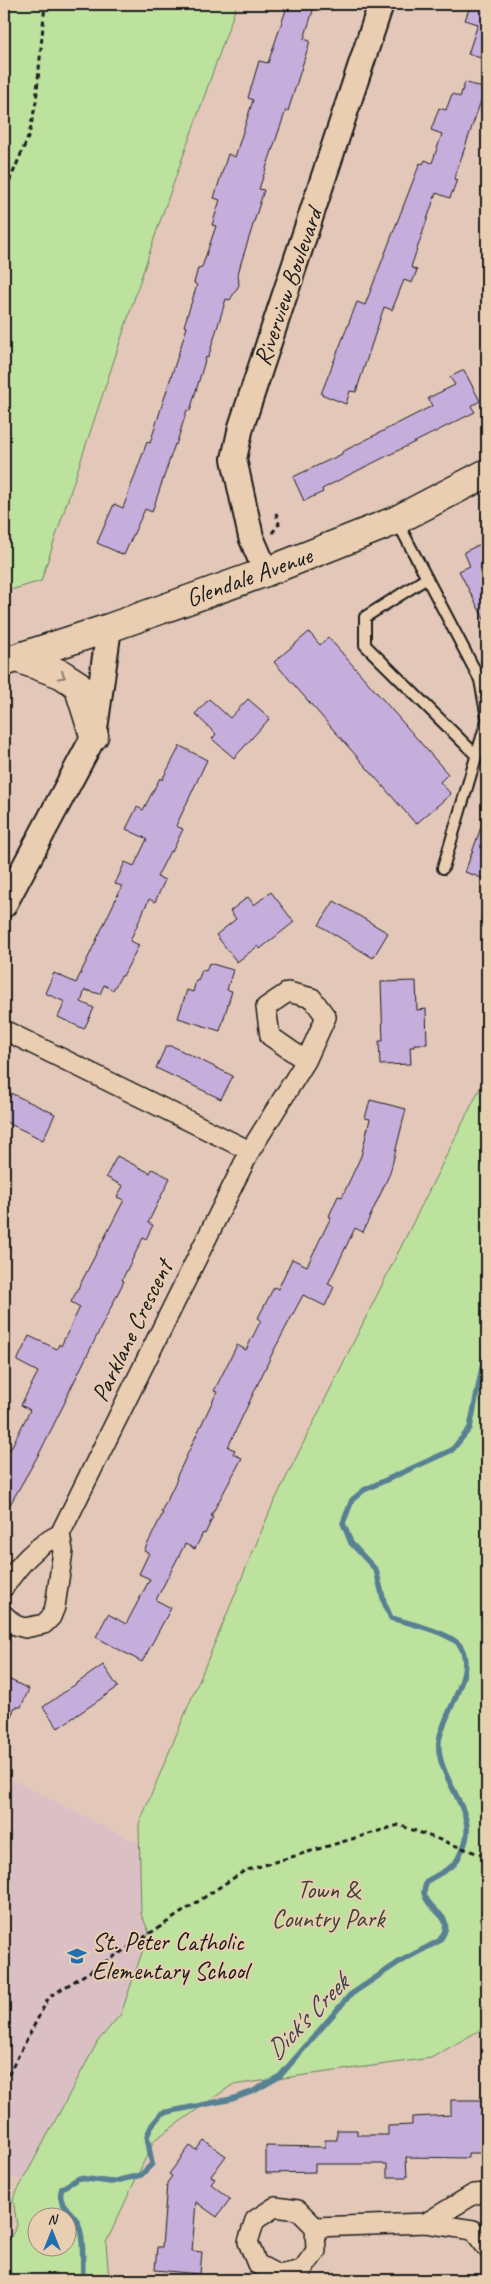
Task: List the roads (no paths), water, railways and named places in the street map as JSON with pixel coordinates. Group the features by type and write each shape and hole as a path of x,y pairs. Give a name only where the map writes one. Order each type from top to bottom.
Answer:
{"main road":[{"name":"Glendale Avenue","path":"10,660 110,628 266,572 397,520 487,474"},
{"path":"10,660 61,674 78,685 94,736"}],"street":[{"name":"Riverview Boulevard","path":"266,572 251,537 234,459 240,427 381,4"},
{"path":"4,905 94,736 110,628"},
{"path":"4,1030 250,1150"},
{"name":"Parklane Crescent","path":"60,1534 250,1150 306,1061"},
{"path":"4,1587 14,1572 41,1543 60,1534 63,1550 55,1607 51,1617 44,1624 25,1628 14,1625 4,1615"},
{"path":"426,2223 474,2194 487,2193"},
{"path":"315,2227 426,2223 473,2230 487,2248"}],"lane":[{"path":"397,520 480,680 487,719 443,868"},
{"path":"427,578 365,616 365,644 477,756"}],"waterway":[{"name":"Dick's Creek","path":"83,2280 83,2250 80,2227 62,2202 62,2188 79,2178 111,2182 141,2175 152,2164 147,2136 152,2125 162,2113 232,2099 254,2091 280,2076 350,1995 399,1962 439,1941 444,1932 446,1925 444,1920 427,1900 424,1891 427,1881 456,1862 466,1838 467,1824 463,1810 444,1770 440,1756 439,1741 462,1681 465,1657 461,1647 449,1637 391,1618 384,1602 376,1570 351,1543 343,1523 352,1500 364,1490 452,1450 470,1428 487,1343"}],"place":[{"name":"St. Peter Catholic Elementary School","path":"77,1956"}],"park label":[{"name":"Town & Country Park","path":"328,1904"}]}
